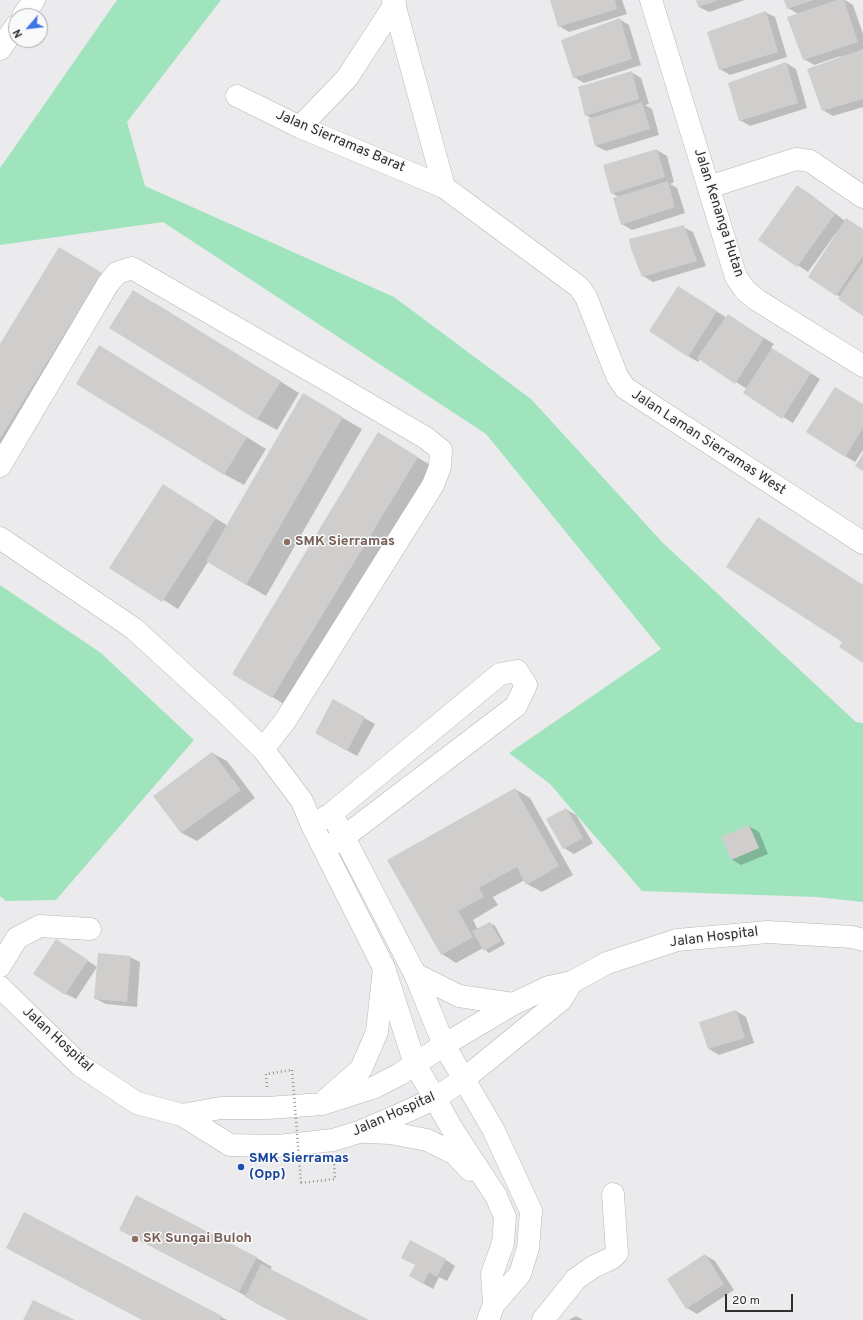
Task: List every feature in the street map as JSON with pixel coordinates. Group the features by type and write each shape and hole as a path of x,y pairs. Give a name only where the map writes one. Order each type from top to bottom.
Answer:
{"main road":[{"name":"Jalan Kenanga Hutan","path":"651,0 736,277 745,290 757,300 863,366"},
{"path":"300,127 347,78 394,2"},
{"path":"394,2 444,187"},
{"path":"0,49 8,38"},
{"name":"Jalan Sierramas Barat","path":"237,96 300,127 444,187"},
{"path":"709,188 796,159 810,161 863,197"},
{"name":"Jalan Laman Sierramas West","path":"444,187 579,286 586,297 617,376 625,388 863,543"},
{"path":"0,466 108,284 117,273 132,268 345,390 426,438 441,450 440,467 433,485 285,721 263,749"},
{"path":"0,538 133,628 224,711 263,749 302,801 312,826 384,968 415,1064 454,1132 496,1196 505,1217 503,1243 492,1274 491,1312"},
{"path":"312,826 331,814 500,674 517,671 526,685 516,706 344,837 324,849"},
{"path":"302,801 331,814 344,837 415,974 444,1045 493,1128 531,1211 528,1248 520,1274 491,1312"},
{"path":"0,966 17,938 40,926 90,929"},
{"name":"Jalan Hospital","path":"182,1115 221,1108 268,1108 322,1104 375,1087 513,1004 549,986 572,982 607,963 677,940 768,932 852,937 863,940"},
{"path":"322,1104 361,1069 376,1032 384,968"},
{"path":"415,974 459,996 513,1004"},
{"name":"Jalan Hospital","path":"0,987 81,1066 137,1103 182,1115 230,1145 278,1146 333,1140 358,1132 434,1099 464,1079 561,1000 572,982"},
{"path":"358,1132 391,1133 427,1140 455,1154 496,1196"},
{"path":"543,1320 576,1279 593,1267 612,1258 617,1253 613,1194"}],"path":[{"path":"266,1074 292,1070 301,1183 326,1180"}],"green space":[{"path":"117,0 221,0 127,122 145,186 394,297 531,399 663,543 856,722 863,723 863,902 817,897 642,891 550,784 509,753 661,649 486,434 163,222 0,245 0,168"},
{"path":"0,585 101,653 194,740 56,900 6,901 0,896"}],"building":[{"path":"550,0 615,0 617,9 558,27"},
{"path":"696,0 719,0 698,7"},
{"path":"784,0 814,0 787,9"},
{"path":"837,0 844,0 858,42 803,60 787,17"},
{"path":"766,11 778,52 719,70 707,32"},
{"path":"620,18 632,59 573,78 561,40"},
{"path":"863,49 863,99 822,111 807,69"},
{"path":"786,62 798,103 739,121 728,83"},
{"path":"632,71 639,99 585,116 578,87"},
{"path":"642,102 650,129 595,146 588,119"},
{"path":"657,149 665,177 611,194 603,165"},
{"path":"668,181 675,207 621,225 613,198"},
{"path":"797,185 835,214 797,267 758,240"},
{"path":"846,218 863,229 863,256 836,296 808,277"},
{"path":"684,225 697,261 642,277 631,249 629,239"},
{"path":"59,247 102,273 0,439 0,344"},
{"path":"863,261 863,316 838,299"},
{"path":"678,286 717,311 688,357 649,331"},
{"path":"133,290 281,381 257,420 109,328"},
{"path":"728,314 764,338 735,384 697,358"},
{"path":"99,345 247,437 224,475 76,384"},
{"path":"772,348 811,373 782,419 743,393"},
{"path":"835,387 863,404 863,428 845,457 806,432"},
{"path":"303,393 343,417 246,585 206,561"},
{"path":"378,432 418,457 272,698 232,674"},
{"path":"863,454 863,471 855,466"},
{"path":"163,484 216,518 162,602 109,568"},
{"path":"758,517 863,585 863,663 839,647 842,642 726,567"},
{"path":"333,699 365,717 347,751 315,733"},
{"path":"212,752 241,790 181,833 153,796"},
{"path":"515,788 559,866 526,885 517,867 479,888 484,897 458,911 473,937 441,955 387,860"},
{"path":"566,808 583,838 563,849 546,819"},
{"path":"749,825 759,848 731,860 721,837"},
{"path":"490,922 501,941 484,951 472,931"},
{"path":"56,939 88,960 65,995 33,974"},
{"path":"98,953 131,956 127,1002 94,999"},
{"path":"736,1010 745,1038 708,1049 699,1022"},
{"path":"136,1195 257,1257 239,1292 119,1230"},
{"path":"24,1212 222,1316 220,1320 142,1320 6,1248"},
{"path":"410,1240 446,1259 437,1277 429,1272 423,1284 409,1276 415,1265 401,1258"},
{"path":"705,1254 724,1284 686,1309 667,1279"},
{"path":"261,1264 369,1320 288,1320 245,1297"},
{"path":"33,1300 75,1320 23,1320"}],"place":[{"name":"SMK Sierramas","path":"287,542"},
{"name":"SMK Sierramas (Opp)","path":"241,1167"},
{"name":"SK Sungai Buloh","path":"135,1239"}]}
